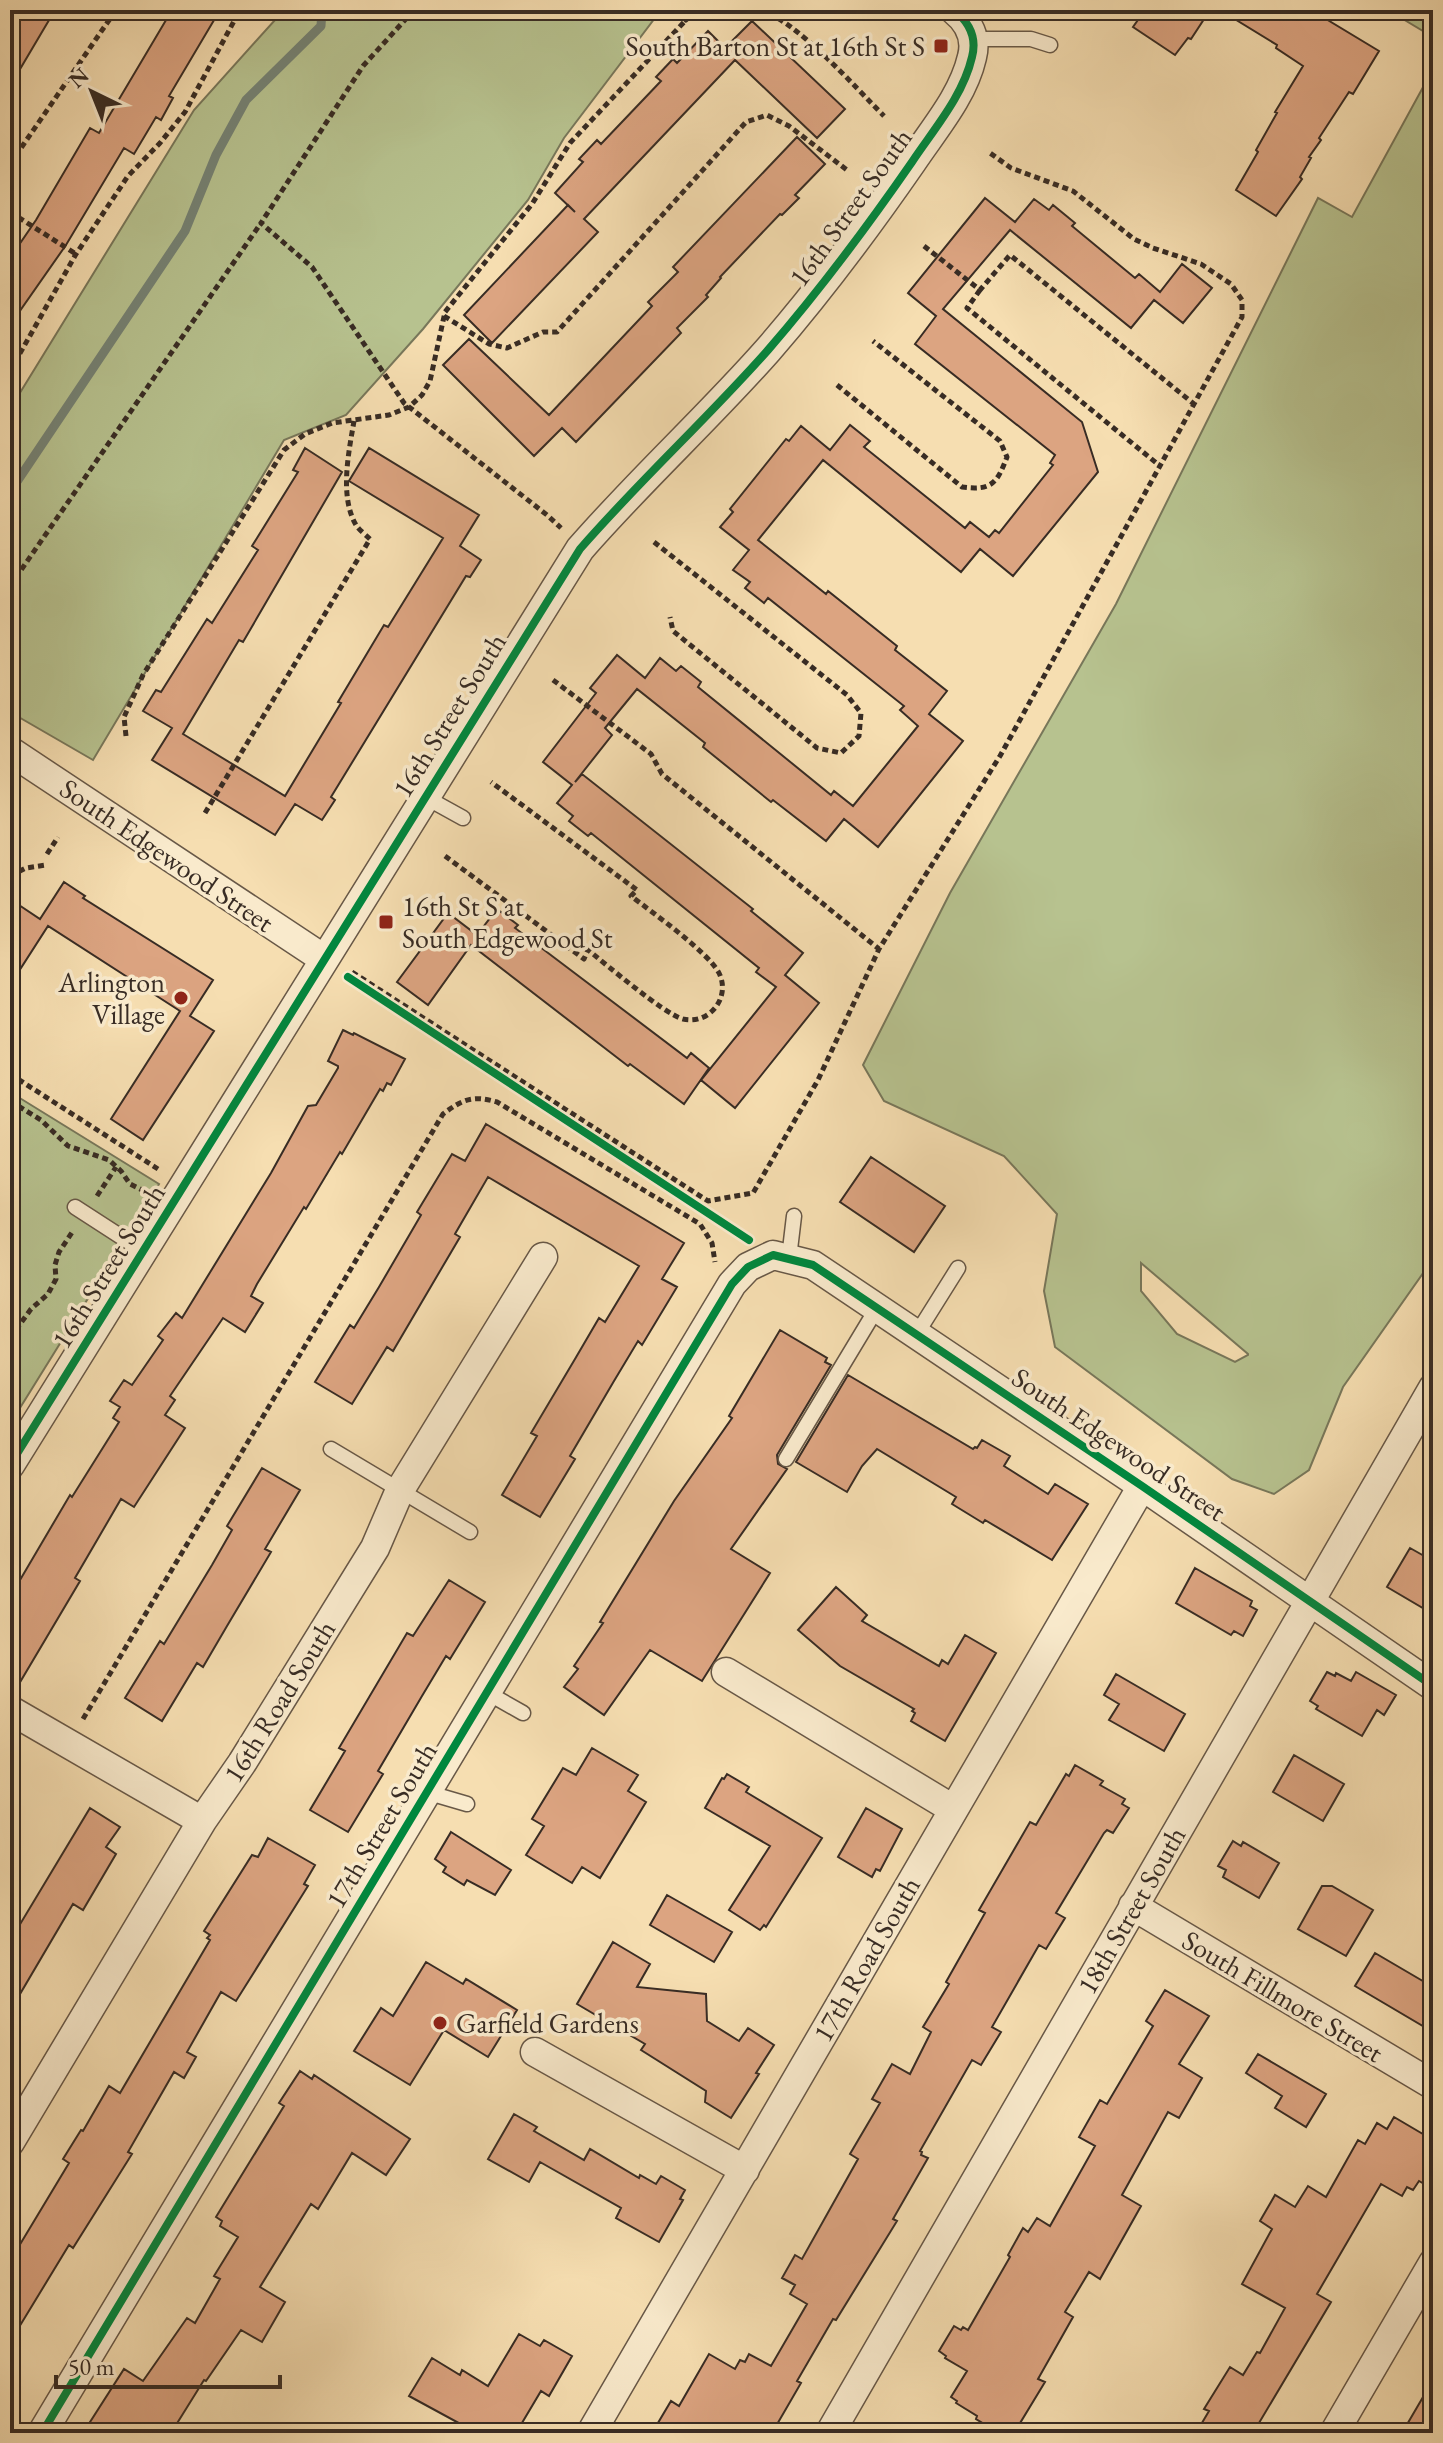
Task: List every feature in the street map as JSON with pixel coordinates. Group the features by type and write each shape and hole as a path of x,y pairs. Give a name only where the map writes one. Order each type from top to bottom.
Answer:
{"street":[{"path":"954,10 973,35"},
{"name":"16th Street South","path":"14,1451 143,1251 580,549 766,352 864,233 960,91 973,55 973,35"},
{"name":"South Edgewood Street","path":"10,751 324,959"},
{"name":"South Edgewood Street","path":"770,1251 813,1265 1433,1686"},
{"name":"17th Street South","path":"42,2433 732,1284 770,1251"},
{"name":"16th Road South","path":"10,2142 202,1821 242,1763 375,1548 400,1490 543,1257"},
{"name":"18th Street South","path":"830,2433 1433,1388"},
{"name":"17th Road South","path":"591,2433 1142,1486"},
{"path":"726,1672 953,1809"},
{"path":"10,1710 202,1821"},
{"name":"South Fillmore Street","path":"1133,1906 1433,2085"},
{"path":"535,2052 745,2170"},
{"path":"1334,2433 1433,2263"}],"lane":[{"path":"973,35 1031,39 1050,45"},
{"path":"425,797 463,818"},
{"path":"80,1210 143,1251"},
{"path":"770,1251 794,1216"},
{"path":"916,1335 958,1268"},
{"path":"786,1459 877,1308"},
{"path":"331,1449 470,1532"},
{"path":"486,1692 523,1713"},
{"path":"426,1792 467,1804"}],"path":[{"path":"10,164 116,10"},
{"path":"10,371 76,254 128,176 185,112 240,10"},
{"path":"10,586 261,223 363,66 414,10"},
{"path":"679,10 686,20"},
{"path":"126,736 124,717 143,675 284,450 305,434 332,423 389,415 409,407 422,395 430,381 444,316 532,204 570,143 697,10"},
{"path":"760,10 791,26 884,116"},
{"path":"444,316 489,344 507,348 543,332 557,332 746,122 767,115 789,126 847,170"},
{"path":"770,1251 350,975 708,1201 753,1193 818,1080 879,949 1000,756 1242,317 1242,300 1231,284 1201,264 1134,239 1073,191 1011,168 990,153"},
{"path":"10,212 76,254"},
{"path":"261,223 312,267 404,403 547,515 580,549"},
{"path":"924,246 980,290"},
{"path":"1160,466 967,308 1010,255 1194,404"},
{"path":"837,385 962,487 981,490 999,479 1007,457 1000,441 873,341"},
{"path":"205,813 370,539 356,525 348,499 347,471 354,421"},
{"path":"654,542 847,695 861,713 859,736 841,753 817,748 673,631 670,617"},
{"path":"553,680 651,754 662,774 879,949"},
{"path":"445,856 584,959 588,950 683,1019 700,1018 717,1008 724,994 720,975 710,960 631,896 637,890 491,782"},
{"path":"47,854 58,837"},
{"path":"10,876 26,868 46,865"},
{"path":"10,1074 158,1169"},
{"path":"78,1727 443,1114 460,1101 481,1097 497,1102 700,1224 712,1243 716,1267"},
{"path":"10,1101 41,1120 68,1146 109,1160 130,1184 146,1192"},
{"path":"10,1338 31,1309 48,1294 56,1279 55,1265 59,1252 80,1210 116,1167"}],"green space":[{"path":"284,10 661,10 564,138 528,200 423,329 346,415 284,440 93,760 10,712 10,409 194,110"},
{"path":"1388,10 1433,10 1433,37"},
{"path":"1433,69 1433,1259 1343,1387 1309,1470 1274,1494 1232,1479 1055,1347 1044,1291 1057,1214 1004,1156 884,1101 863,1065 950,893 1116,604 1318,198 1352,217","holes":["1141,1263 1248,1354 1235,1362 1177,1334 1141,1291"]},
{"path":"10,1092 159,1184 10,1424"}],"building":[{"path":"10,10 55,10 10,86"},
{"path":"172,10 220,10 169,96 173,98 161,120 156,117 134,154 124,148 66,245 10,325 10,258 90,128 99,133"},
{"path":"1145,10 1210,10 1191,39 1188,38 1175,55 1133,27"},
{"path":"1220,10 1311,10 1379,51 1353,94 1349,92 1319,138 1321,140 1300,177 1302,179 1276,216 1236,190 1258,152 1256,150 1275,112 1303,66 1276,48 1277,45"},
{"path":"752,21 845,109 817,138 735,60 584,219 598,232 492,343 464,315 568,205 555,193 583,162 579,159 597,140 601,144 661,81 656,77 673,59 677,63 708,31 725,48"},
{"path":"797,137 825,164 795,195 799,198 720,277 706,295 708,297 677,328 681,333 576,442 562,428 534,456 443,365 469,339 549,415 652,306 648,302 678,272 673,267"},
{"path":"985,198 1015,222 1034,199 1049,210 1053,205 1075,223 1072,226 1135,278 1139,274 1160,292 1182,264 1212,288 1183,323 1154,300 1131,328 1010,230 943,309 1082,422 1098,472 1013,576 980,549 961,572 823,460 758,540 897,646 895,650 947,691 929,714 963,741 878,847 844,819 826,841 773,800 771,802 703,747 705,743 637,689 605,728 612,735 575,782 582,774 753,909 751,911 803,953 785,975 819,1003 735,1108 701,1080 776,987 756,972 759,968 591,833 588,836 569,821 573,816 557,803 572,785 543,762 596,693 590,688 617,655 645,678 660,658 676,671 681,666 701,682 698,687 831,795 834,791 853,806 918,726 900,710 904,706 768,598 764,603 745,588 750,582 733,570 749,550 720,527 733,512 730,509 786,439 789,441 801,426 830,450 850,425 870,441 864,447 965,528 970,522 989,537 995,530 999,533 1053,465 1050,463 1055,455 915,344 936,316 908,293"},
{"path":"305,448 342,472 243,642 239,640 183,734 285,796 384,625 388,627 443,538 349,481 369,448 479,515 460,546 481,560 470,577 466,576 331,797 335,800 322,820 295,804 275,835 152,760 172,728 143,711 156,690 161,692 207,619 212,623 258,550 252,546 298,472 293,470"},
{"name":"Arlington Village","path":"64,882 85,896 83,898 213,980 190,1016 214,1031 143,1140 111,1119 180,1011 48,926 10,985 10,899 40,919"},
{"path":"497,909 518,925 515,928 687,1058 691,1053 709,1068 684,1104 630,1064 628,1066 471,945 428,1005 397,982 448,913 477,935"},
{"path":"343,1030 405,1059 391,1085 387,1083 383,1091 380,1089 342,1154 340,1152 257,1284 251,1296 263,1303 245,1332 223,1318 170,1396 175,1400 165,1415 185,1428 134,1507 121,1499 75,1578 80,1581 13,1694 10,1693 10,1597 70,1495 72,1497 119,1422 113,1418 120,1407 110,1401 124,1380 132,1385 163,1340 158,1336 176,1313 182,1318 271,1173 308,1106 316,1105 338,1068 328,1061"},
{"path":"486,1124 684,1243 662,1279 677,1287 642,1345 638,1341 614,1381 570,1456 575,1459 540,1517 502,1495 537,1436 531,1433 599,1318 605,1322 639,1266 488,1177 455,1234 460,1237 393,1351 387,1347 352,1404 315,1382 350,1325 354,1328 379,1287 421,1215 417,1212 452,1154 465,1161"},
{"path":"871,1157 945,1206 914,1252 840,1202"},
{"path":"780,1330 827,1358 825,1362 831,1365 777,1455 778,1464 787,1469 731,1549 770,1573 702,1681 650,1650 604,1715 564,1687 578,1669 574,1666 603,1623 600,1622 674,1501 732,1418 729,1416"},
{"path":"848,1375 973,1449 982,1440 1010,1456 1004,1466 1048,1494 1055,1484 1088,1504 1052,1560 952,1504 956,1497 877,1449 862,1466 847,1492 796,1462"},
{"path":"262,1468 300,1490 265,1549 271,1552 203,1667 197,1663 162,1721 125,1698 160,1641 164,1644 212,1565 232,1530 227,1526"},
{"path":"1410,1548 1433,1561 1433,1614 1387,1587"},
{"path":"1195,1568 1252,1601 1250,1606 1257,1610 1243,1636 1234,1631 1231,1635 1176,1603"},
{"path":"449,1580 485,1602 450,1659 446,1656 422,1696 378,1771 383,1774 348,1832 310,1810 345,1751 339,1748 407,1633 413,1636"},
{"path":"836,1587 867,1615 862,1621 939,1666 942,1660 948,1664 965,1635 996,1653 945,1741 911,1721 914,1709 840,1666 798,1630"},
{"path":"1327,1672 1351,1681 1356,1672 1396,1695 1384,1715 1377,1710 1362,1736 1316,1709 1318,1706 1310,1701"},
{"path":"1116,1674 1185,1714 1164,1751 1109,1720 1119,1704 1104,1695"},
{"path":"592,1748 638,1775 628,1791 646,1802 600,1878 582,1867 572,1883 526,1855 544,1826 532,1819 563,1768 576,1775"},
{"path":"1294,1755 1344,1784 1323,1821 1273,1792"},
{"path":"1075,1765 1103,1781 1100,1785 1125,1799 1122,1804 1129,1808 1113,1833 1107,1830 1104,1833 1056,1913 1065,1918 1046,1949 1039,1945 992,2027 1001,2032 981,2065 972,2060 920,2151 928,2158 893,2219 897,2221 836,2320 833,2319 797,2381 801,2383 772,2433 652,2433 671,2401 679,2406 709,2354 735,2369 740,2360 745,2362 749,2354 771,2366 807,2304 790,2294 795,2285 782,2278 795,2255 802,2259 858,2159 850,2154 880,2103 872,2099 892,2064 910,2074 931,2032 923,2027 985,1913 979,1910 1030,1822 1036,1825 1066,1774 1069,1776"},
{"path":"727,1774 749,1787 746,1792 822,1838 766,1927 764,1925 760,1930 729,1910 770,1846 705,1808"},
{"path":"90,1808 120,1827 106,1847 116,1854 83,1910 73,1904 10,2011 10,1921 19,1926"},
{"path":"866,1808 902,1829 880,1871 876,1869 872,1877 838,1857"},
{"path":"451,1832 511,1870 495,1895 467,1880 464,1885 443,1872 446,1867 435,1859"},
{"path":"268,1838 315,1865 304,1884 308,1886 236,2001 221,1992 187,2052 196,2057 184,2078 174,2072 128,2152 132,2154 73,2248 69,2245 10,2342 10,2261 69,2163 63,2159 109,2086 120,2093 210,1940 207,1938 210,1935 204,1931 252,1855 258,1857"},
{"path":"1233,1841 1241,1846 1243,1842 1279,1863 1259,1898 1223,1877 1226,1870 1218,1866"},
{"path":"1322,1886 1332,1886 1373,1910 1346,1956 1298,1929"},
{"path":"667,1895 732,1932 714,1962 650,1925"},
{"path":"613,1942 650,1964 637,1987 706,1994 707,2021 739,2041 748,2028 774,2045 731,2118 705,2102 706,2091 641,2050 645,2044 577,2004"},
{"path":"1375,1953 1433,1987 1433,2032 1355,1986"},
{"name":"Garfield Gardens","path":"426,1962 463,1984 466,1979 517,2010 488,2057 444,2030 410,2085 354,2051 381,2008 393,2016"},
{"path":"1165,1990 1209,2016 1179,2064 1202,2078 1179,2118 1168,2112 1122,2195 1141,2206 1100,2279 1089,2272 1065,2312 1073,2317 1038,2379 1045,2382 1014,2433 999,2433 976,2419 977,2416 951,2397 967,2371 939,2351 954,2326 968,2330 1023,2228 1028,2232 1037,2218 1050,2226 1095,2146 1079,2137 1100,2100 1107,2104 1153,2026 1146,2021"},
{"path":"1258,2054 1326,2094 1306,2127 1275,2108 1282,2096 1246,2073"},
{"path":"300,2071 312,2079 314,2075 410,2139 386,2175 352,2153 318,2209 311,2204 260,2287 285,2302 262,2342 241,2330 204,2380 171,2433 83,2433 124,2369 143,2381 187,2318 195,2323 220,2279 214,2276 238,2237 220,2226 222,2221 216,2217 284,2106 279,2103"},
{"path":"514,2114 537,2127 534,2131 584,2160 590,2149 639,2178 640,2175 656,2184 661,2176 685,2190 680,2199 683,2200 659,2242 616,2218 621,2208 540,2162 529,2182 488,2159"},
{"path":"1394,2117 1433,2140 1433,2189 1419,2181 1413,2190 1407,2187 1402,2196 1381,2184 1317,2294 1331,2302 1253,2433 1196,2433 1209,2411 1204,2409 1230,2367 1243,2375 1257,2352 1260,2353 1285,2308 1242,2284 1272,2229 1260,2221 1275,2195 1295,2207 1308,2186 1326,2197 1358,2140 1365,2144 1377,2123 1387,2129"},
{"path":"519,2334 540,2346 544,2340 572,2356 549,2396 541,2391 516,2433 477,2433 409,2396 432,2358 460,2375 462,2370 488,2386"},
{"path":"1433,2380 1433,2433 1402,2433"}],"waterway":[{"path":"10,492 185,231 216,155 246,100 321,26 322,10"}],"cycle path":[{"path":"10,1465 580,549 787,327 860,234 947,112 968,71 973,50 970,31 954,10"},
{"path":"348,977 749,1240"},
{"path":"42,2433 732,1284 748,1267 773,1255 813,1265 1433,1686"}],"place":[{"name":"South Barton St at 16th St S","path":"941,46"},
{"name":"16th St S at South Edgewood St","path":"386,922"},
{"name":"Arlington Village","path":"181,998"},
{"name":"Garfield Gardens","path":"440,2023"}]}
